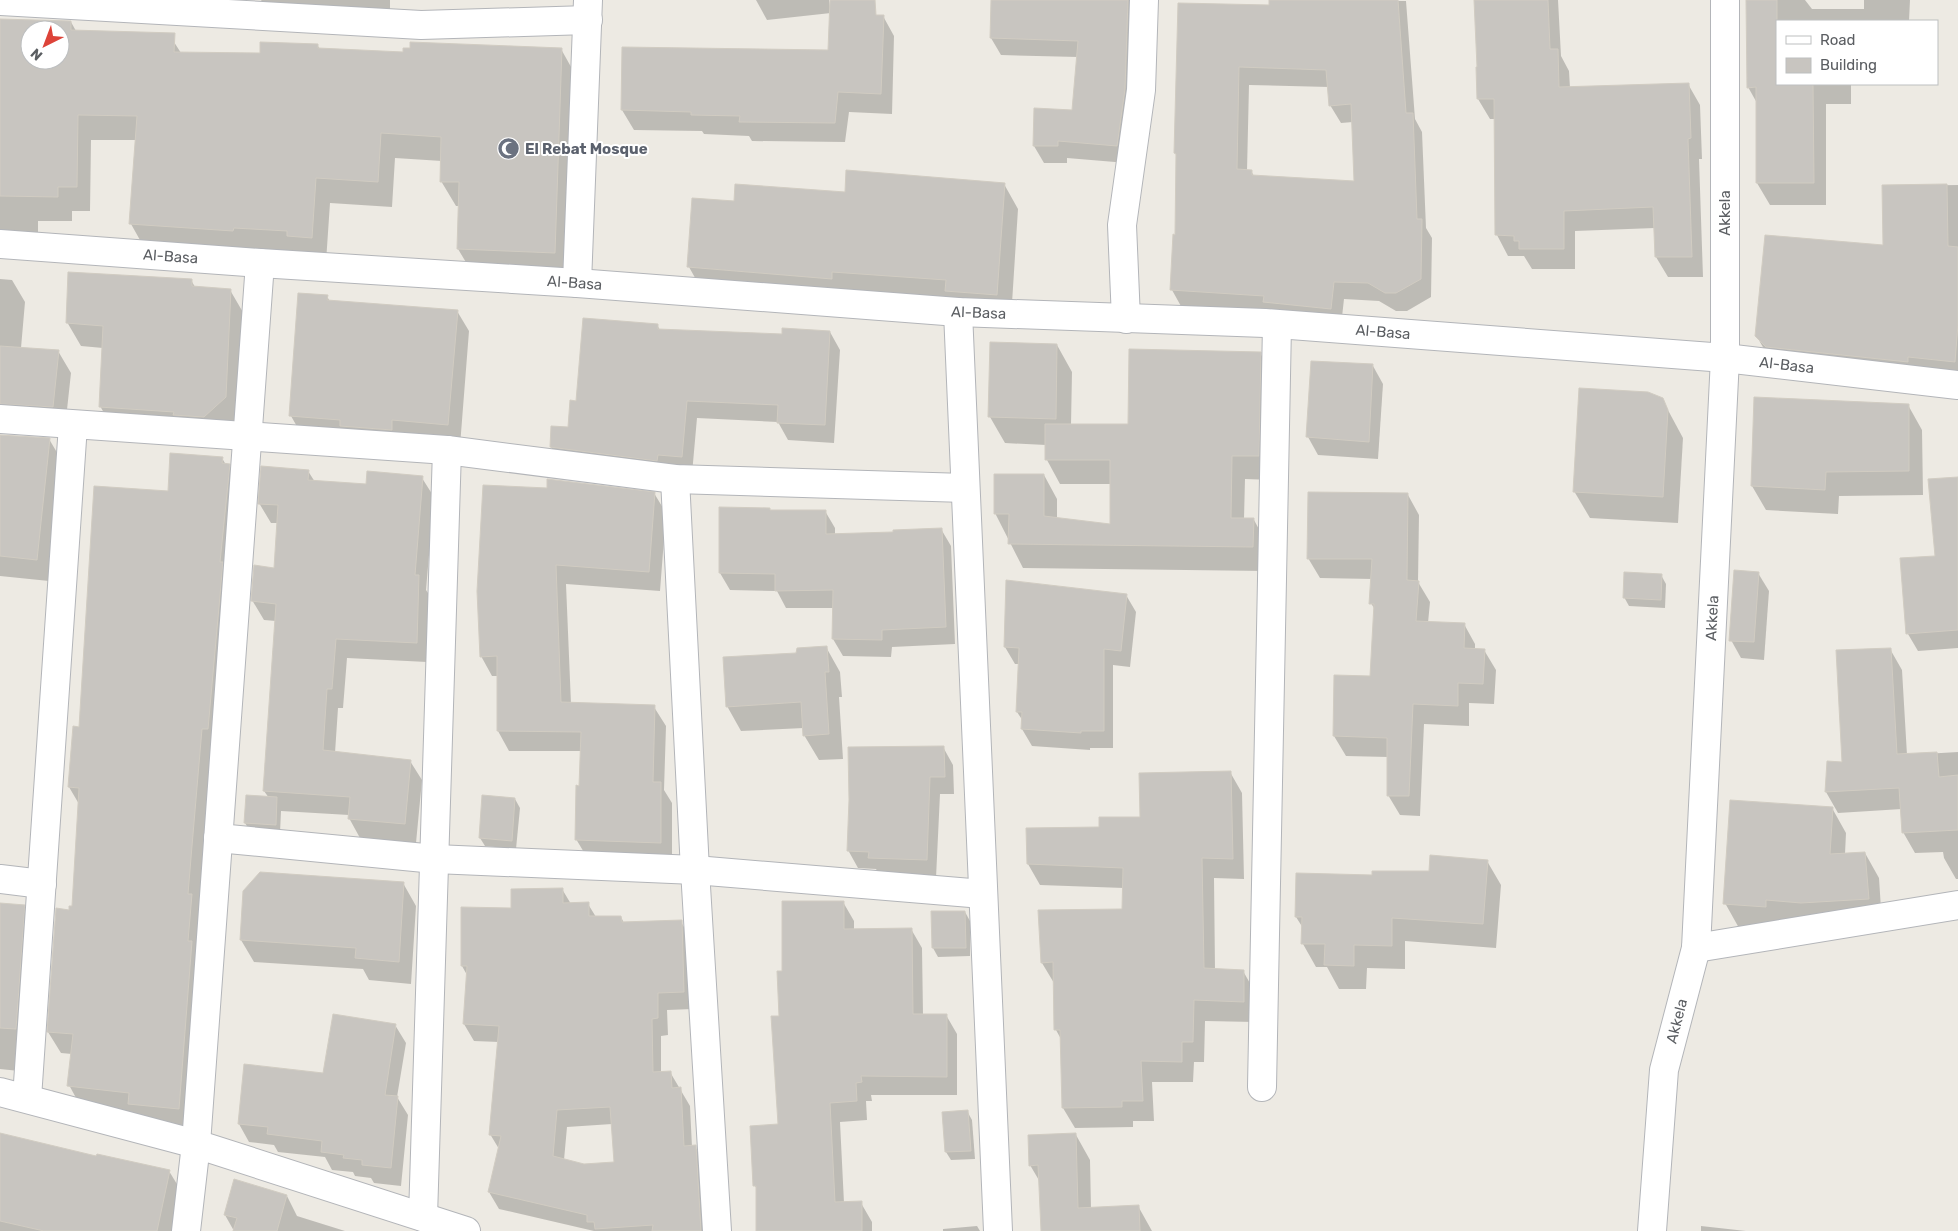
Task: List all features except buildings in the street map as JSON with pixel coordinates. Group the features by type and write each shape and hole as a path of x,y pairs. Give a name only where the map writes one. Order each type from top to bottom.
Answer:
{"street":[{"path":"1126,319 1122,225 1141,90 1144,0"},
{"name":"Akkela","path":"1652,1231 1664,1070 1696,948 1725,358 1725,0"},
{"path":"0,1 421,25 588,10 577,282"},
{"name":"Al-Basa","path":"0,244 260,263 577,282 958,312 1277,325 1725,358 1958,385"},
{"path":"186,1231 196,1144 260,263"},
{"path":"958,312 998,1231"},
{"path":"1262,1087 1277,325"},
{"path":"0,418 73,425 446,450 675,479 965,488"},
{"path":"27,1098 73,425"},
{"path":"423,1217 446,450"},
{"path":"675,479 694,870 717,1231"},
{"path":"218,838 435,859 694,870 983,894"},
{"path":"0,879 42,884"},
{"path":"1696,948 1958,904"},
{"path":"0,1092 196,1144 466,1231"}],"place":[{"name":"El Rebat Mosque","path":"509,149"}]}
